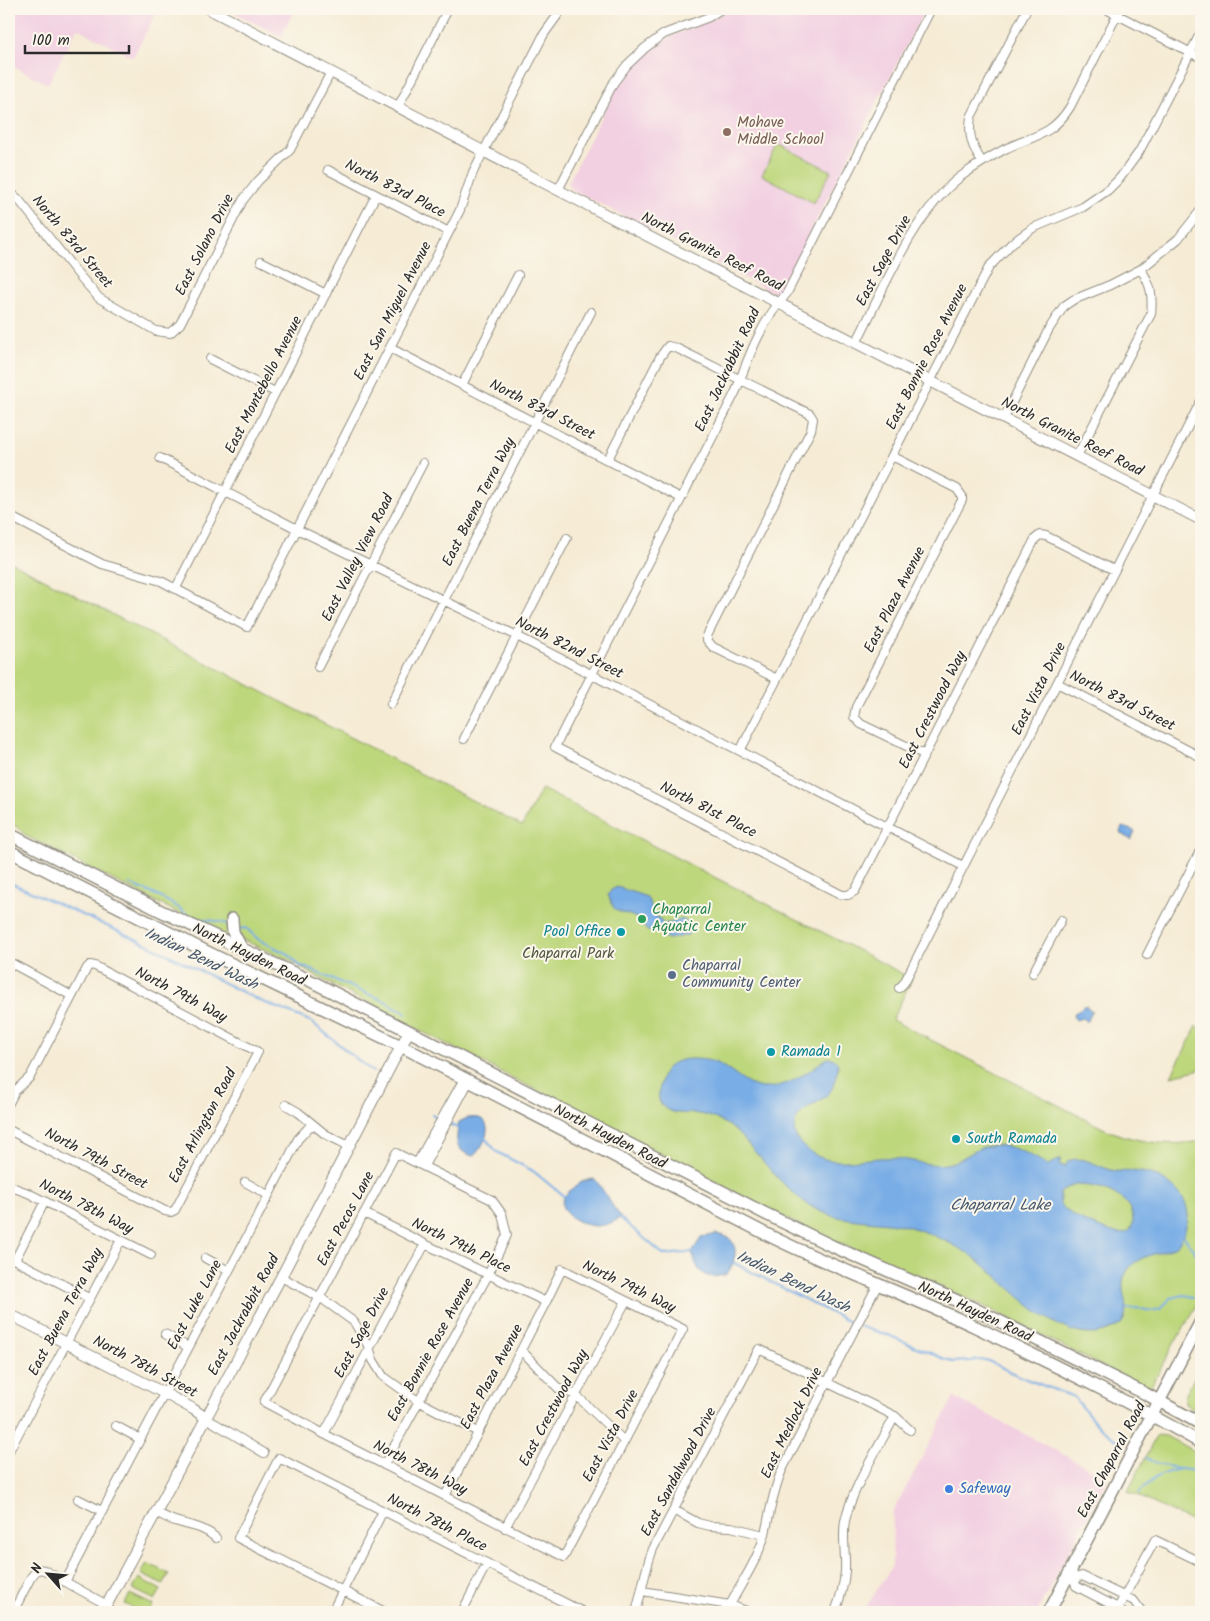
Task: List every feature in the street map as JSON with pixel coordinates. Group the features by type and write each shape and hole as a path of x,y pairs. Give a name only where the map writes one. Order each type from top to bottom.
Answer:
{"main road":[{"name":"North Hayden Road","path":"9,834 147,905 314,982 766,1214 832,1246 971,1307 1201,1424"},
{"name":"North Hayden Road","path":"9,851 209,953 401,1046 789,1246 975,1327 1152,1416 1201,1444"},
{"path":"232,919 233,932 242,949"},
{"name":"East Chaparral Road","path":"1049,1612 1201,1321"}],"street":[{"name":"North Granite Reef Road","path":"209,9 1201,520"},
{"path":"398,107 448,9"},
{"name":"East San Miguel Avenue","path":"176,588 247,627 460,210 473,172 544,34 562,9"},
{"path":"558,190 610,90 626,65 664,34 709,16 721,9"},
{"name":"East Jackrabbit Road","path":"555,747 736,391 763,326 787,292 931,9"},
{"path":"982,162 970,139 971,117 1027,9"},
{"path":"1106,9 1119,12 1201,58"},
{"name":"East Sage Drive","path":"856,343 917,226 945,191 982,162 1013,145 1043,134 1060,122 1070,107 1119,12"},
{"name":"East Bonnie Rose Avenue","path":"740,751 989,267 1012,244 1033,228 1083,206 1108,190 1120,178 1139,152 1201,32"},
{"name":"East Solano Drive","path":"170,333 180,324 243,200 258,181 290,150 331,72"},
{"name":"North 83rd Place","path":"328,170 449,232"},
{"name":"North 83rd Street","path":"9,191 19,200 78,274 100,298 108,305 156,331 170,333"},
{"name":"East Montebello Avenue","path":"176,588 376,195"},
{"path":"1004,418 1049,329 1064,306 1073,300 1110,285 1141,269 1178,239 1201,210"},
{"path":"261,260 326,294"},
{"path":"1077,456 1150,314 1153,298 1149,284 1141,269"},
{"path":"462,385 518,275"},
{"name":"East Buena Terra Way","path":"391,704 591,312"},
{"path":"608,459 660,357 668,346 676,348 805,411 814,419 811,430 709,631 707,640 713,647 777,679"},
{"name":"North 83rd Street","path":"390,348 682,498"},
{"path":"210,359 275,392"},
{"name":"East Vista Drive","path":"899,988 904,983 1201,401"},
{"name":"East Plaza Avenue","path":"892,456 956,489 962,496 960,504 856,707 854,716 862,724 925,755"},
{"name":"North 82nd Street","path":"160,458 297,529 517,636 963,866"},
{"name":"East Valley View Road","path":"318,666 423,463"},
{"path":"9,516 102,564 156,579 176,588"},
{"name":"East Crestwood Way","path":"848,896 856,890 1035,539 1040,535 1046,536 1114,570"},
{"path":"464,739 567,538"},
{"name":"North 83rd Street","path":"1057,683 1201,757"},
{"name":"North 81st Place","path":"555,747 848,896"},
{"path":"1147,955 1201,849"},
{"path":"1033,973 1061,920"},
{"path":"9,962 72,996 30,1077 15,1091 9,1103"},
{"name":"North 79th Way","path":"72,996 87,968 90,965 95,966 258,1052"},
{"name":"East Jackrabbit Road","path":"105,1608 281,1278 409,1030"},
{"name":"East Arlington Road","path":"171,1212 174,1210 258,1052"},
{"path":"466,1080 421,1164 492,1200 502,1214 508,1235 488,1274"},
{"path":"286,1105 298,1112 325,1134 349,1146"},
{"name":"East Luke Lane","path":"64,1582 298,1139 312,1124"},
{"name":"North 79th Street","path":"9,1130 165,1211 171,1212"},
{"name":"East Pecos Lane","path":"264,1402 321,1298 396,1152 421,1164"},
{"path":"245,1182 268,1195"},
{"name":"North 78th Way","path":"9,1186 28,1193 151,1255"},
{"path":"45,1202 15,1260 89,1298"},
{"name":"North 79th Place","path":"364,1213 546,1302"},
{"name":"East Buena Terra Way","path":"9,1450 120,1240"},
{"name":"East Sage Drive","path":"324,1434 425,1244"},
{"path":"205,1258 229,1271"},
{"name":"East Plaza Avenue","path":"445,1496 562,1270"},
{"name":"North 79th Way","path":"562,1270 683,1329"},
{"name":"East Bonnie Rose Avenue","path":"384,1465 488,1274"},
{"path":"281,1278 321,1298 354,1322 369,1347 372,1360 383,1376 418,1400 478,1432"},
{"name":"East Medlock Drive","path":"730,1605 758,1551 779,1476 878,1284"},
{"name":"East Crestwood Way","path":"505,1528 626,1301"},
{"name":"North 78th Street","path":"9,1314 193,1409 264,1453"},
{"name":"East Vista Drive","path":"564,1557 683,1329"},
{"path":"165,1334 188,1347"},
{"name":"East Sandalwood Drive","path":"636,1612 646,1567 653,1549 759,1349 828,1381"},
{"path":"521,1350 559,1389 576,1396 624,1441"},
{"path":"828,1381 895,1416 910,1430"},
{"name":"North 78th Way","path":"264,1402 564,1557"},
{"path":"835,1612 844,1584 845,1522 850,1506 895,1416"},
{"path":"116,1426 140,1439"},
{"name":"North 78th Place","path":"342,1591 238,1538 279,1458 583,1612"},
{"path":"78,1498 102,1511"},
{"path":"674,1510 698,1523 710,1526 731,1527 764,1535"},
{"path":"332,1612 383,1511"},
{"path":"156,1512 173,1521 200,1527 216,1538"},
{"path":"1070,1575 1076,1586 1120,1610 1124,1597 1155,1540 1201,1562"},
{"path":"462,1612 487,1563"},
{"path":"13,1612 31,1576 38,1569 44,1570 105,1608"},
{"path":"1070,1575 1082,1576 1134,1601 1142,1612"},
{"path":"1099,1598 1105,1587"},
{"path":"342,1591 385,1612"},
{"path":"642,1591 730,1605 749,1612"}],"shaded area":[{"path":"9,9 158,9 133,57 77,28 48,84 9,64"},
{"path":"227,9 295,9 281,36"},
{"name":"Mohave Middle School","path":"730,9 925,9 781,289 777,292 772,292 571,189 568,183 618,84 630,68 648,51 666,39"},
{"path":"954,1397 1108,1478 1037,1612 863,1612 892,1566 893,1512"}],"green space":[{"path":"778,144 831,171 814,203 762,175"},
{"name":"Chaparral Park","path":"9,561 522,826 542,789 869,956 912,979 892,1020 1105,1129 1128,1137 1152,1142 1189,1143 1201,1141 1201,1299 1152,1385 1147,1388 1143,1387 984,1306 807,1229 427,1034 310,973 291,961 241,939 212,930 26,836 17,827 9,823"},
{"path":"1197,1026 1201,1029 1201,1069 1171,1076"},
{"path":"1201,1364 1201,1415 1185,1404 1185,1396"},
{"path":"1157,1435 1166,1436 1201,1455 1201,1526 1128,1491"},
{"path":"147,1563 169,1574 163,1585 141,1574"},
{"path":"139,1578 161,1590 155,1600 133,1589"},
{"path":"130,1594 153,1605 149,1612 141,1612 125,1604"}],"water":[{"path":"1122,827 1135,831 1131,840 1120,832"},
{"path":"617,887 647,897 654,914 663,922 660,931 647,930 638,919 615,910 608,895 611,890"},
{"path":"681,919 687,922 689,926 688,935 669,939 662,936 666,923"},
{"path":"1083,1006 1092,1011 1088,1021 1082,1018 1076,1020 1073,1016"},
{"name":"Chaparral Lake","path":"687,1059 714,1062 750,1084 767,1088 794,1080 825,1059 834,1059 838,1065 832,1090 824,1098 800,1114 794,1126 799,1142 819,1157 833,1161 892,1158 939,1165 951,1163 982,1148 996,1145 1019,1150 1048,1165 1061,1159 1059,1164 1065,1167 1068,1161 1079,1159 1115,1171 1137,1171 1165,1181 1184,1200 1188,1219 1180,1241 1170,1249 1139,1260 1126,1273 1123,1279 1123,1286 1126,1312 1121,1324 1100,1333 1079,1333 1058,1325 1038,1312 981,1263 964,1251 941,1239 909,1227 843,1218 821,1212 789,1190 731,1127 704,1115 670,1111 662,1106 659,1100 660,1083 667,1068 672,1064","holes":["1081,1185 1106,1190 1123,1200 1132,1215 1133,1220 1130,1230 1119,1234 1087,1223 1066,1210 1060,1204 1060,1193 1066,1188"]},
{"path":"467,1118 479,1118 487,1126 486,1137 477,1153 473,1156 462,1151 457,1144 459,1122"},
{"path":"595,1179 621,1217 609,1224 588,1225 574,1219 564,1209 562,1203 564,1197 579,1184"},
{"path":"716,1234 729,1238 734,1246 735,1256 727,1274 713,1277 703,1274 697,1266 692,1252 701,1238"}],"waterway":[{"name":"Indian Bend Wash","path":"9,882 149,945 258,1000 310,1021 373,1072"},
{"path":"129,884 165,900 190,916 227,924"},
{"path":"238,929 246,928 259,940 288,954 299,965 387,1002 406,1014"},
{"name":"Indian Bend Wash","path":"432,1114 438,1118"},
{"name":"Indian Bend Wash","path":"449,1124 458,1128"},
{"name":"Indian Bend Wash","path":"484,1137 497,1152 533,1171 566,1198"},
{"name":"Indian Bend Wash","path":"619,1217 664,1255 693,1252"},
{"path":"1183,1235 1201,1260"},
{"name":"Indian Bend Wash","path":"734,1263 855,1325"},
{"path":"1126,1309 1138,1308 1151,1311 1160,1309 1171,1298 1184,1295 1193,1297"},
{"name":"Indian Bend Wash","path":"859,1326 888,1335 952,1362 986,1360 1026,1379 1074,1397 1100,1428 1124,1445"},
{"name":"Indian Bend Wash","path":"1146,1458 1166,1466 1201,1472"},
{"path":"1139,1493 1158,1476 1181,1469"}],"place":[{"name":"Mohave Middle School","path":"727,132"},
{"name":"Chaparral Aquatic Center","path":"642,919"},
{"name":"Pool Office","path":"621,932"},
{"name":"Chaparral Community Center","path":"672,975"},
{"name":"Ramada 1","path":"771,1052"},
{"name":"South Ramada","path":"956,1139"},
{"name":"Safeway","path":"949,1489"}]}
